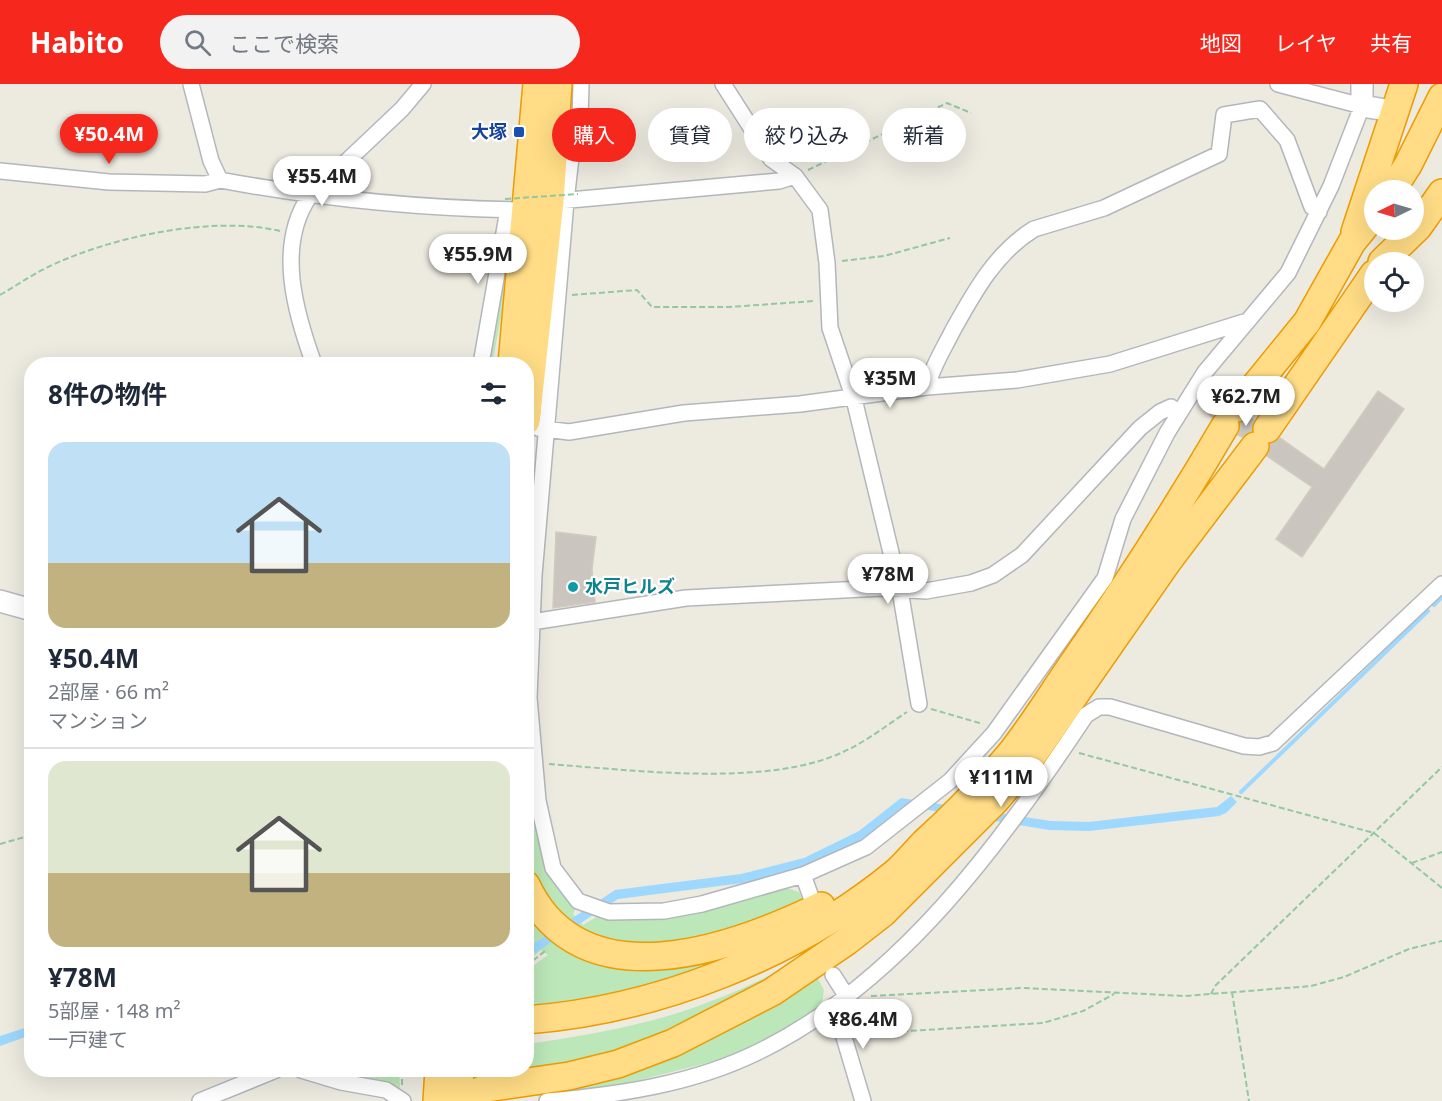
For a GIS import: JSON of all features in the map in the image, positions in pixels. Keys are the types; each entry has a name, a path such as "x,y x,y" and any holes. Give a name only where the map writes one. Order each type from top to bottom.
{"highway":[{"path":"536,425 539,202 537,84"},
{"path":"513,357 558,84"},
{"path":"1352,242 1404,84"},
{"path":"1398,180 1442,97"},
{"path":"1416,180 1442,132"},
{"path":"1393,252 1418,226 1442,193"},
{"path":"534,1019 561,1017 620,1005 692,984 747,962 849,907 896,872 959,811 1012,752 1151,549 1231,417 1307,322 1352,242 1364,227"},
{"path":"460,1077 459,1101 486,1088 569,1076 618,1064 709,1027 772,992 847,941 883,913 916,877 973,824 1030,759 1168,561 1261,438 1364,289"},
{"path":"534,897 549,919 588,946 629,957 681,955 732,942 799,916 869,881 921,846"},
{"path":"534,1034 615,1021 675,1004 741,980 816,942 916,877"},
{"path":"426,1077 426,1101"},
{"path":"437,1101 439,1077"}],"street":[{"path":"191,84 211,161 220,180"},
{"path":"312,357 293,284 290,251 291,233 300,210 309,197 402,109 423,84"},
{"path":"484,357 539,202 572,149 580,120 581,84"},
{"path":"723,84 771,159 795,176 820,210 827,263 830,328 854,399 900,590 919,704"},
{"path":"1278,84 1386,110"},
{"path":"534,807 553,868 568,891 587,906 609,912 664,911 702,904 803,875 866,847 950,781 994,733 1105,578 1123,519 1204,372 1288,273 1319,212 1362,106 1362,84"},
{"path":"927,387 931,372 970,296 1006,252 1022,237 1034,229 1125,200 1181,170 1219,154 1224,115 1260,109 1287,140 1312,207 1319,212"},
{"path":"0,171 109,182 205,184 220,180 309,197 381,204 539,202 724,184 779,181 795,176"},
{"path":"534,577 536,425 558,297 539,202"},
{"path":"536,425 569,432 684,413 854,399 927,387 1017,380 1110,364 1245,322"},
{"path":"534,622 686,598 774,592 948,589 993,575 1010,566 1140,428 1160,412 1171,407 1180,412"},
{"path":"547,1101 651,1087 719,1068 775,1043 841,1002 939,911 1025,804 1086,715 1099,708 1110,707 1244,746 1259,747 1273,742 1442,584"},
{"path":"0,601 24,608"},
{"path":"803,875 811,897"},
{"path":"833,975 841,1002 841,1034 863,1101"},
{"path":"200,1101 259,1077"},
{"path":"324,1077 386,1090 403,1101"}],"path":[{"path":"795,176 947,103 971,113"},
{"path":"0,295 48,267 90,251 140,237 206,225 238,224 291,233"},
{"path":"827,263 884,255 950,238"},
{"path":"558,297 637,290 652,307 729,307 829,300"},
{"path":"534,763 628,770 750,773 778,770 846,751 919,704 984,725 994,733"},
{"path":"1063,749 1374,833 1442,888"},
{"path":"1211,994 1215,987 1442,767"},
{"path":"0,844 24,837"},
{"path":"1412,863 1442,852"},
{"path":"841,1002 1023,988 1114,994 1211,994 1311,986 1344,977 1409,949 1442,940"},
{"path":"534,960 545,951"},
{"path":"1232,992 1249,1101"},
{"path":"841,1034 1043,1023 1083,1011 1114,994"}],"green space":[{"path":"512,222 512,262 493,357 487,357"},
{"path":"534,815 548,871 576,907 573,914 583,925 598,916 610,919 772,888 787,888 799,892 806,908 746,930 633,949 581,933 535,886"},
{"path":"534,909 583,953 780,937 657,986 534,1011 534,965 548,955 541,950 534,956"},
{"path":"798,962 778,977 618,1055 534,1069 534,1043 598,1032 669,1016 746,987"},
{"path":"817,977 824,990 821,1011 738,1055 593,1092 554,1097 509,1093"},
{"path":"349,1077 399,1077 400,1088"}],"water":[{"path":"1231,796 1237,802 1226,813 1219,816 1089,831 1049,830 904,806 863,839 808,866 743,883 618,899 534,953 534,943 615,890 741,874 804,858 859,831 901,798 1051,821 1089,822 1217,807"},
{"path":"24,1028 24,1037 0,1046 0,1036"}],"building":[{"path":"1378,391 1404,409 1302,557 1276,539 1312,487 1267,456 1270,444 1280,438 1324,469"},
{"path":"1221,397 1224,399 1222,411 1212,417 1209,414"},
{"path":"1250,417 1254,420 1252,431 1242,437 1238,435 1240,423"},
{"name":"水戸ヒルズ","path":"556,532 596,537 592,569 595,602 553,608"}],"waterway":[{"path":"1434,605 1442,597"},
{"path":"1241,792 1428,611"}],"tunnel":[{"path":"1386,110 1441,127"}],"place":[{"name":"大塚","path":"519,132"},
{"name":"水戸ヒルズ","path":"573,587"}]}
